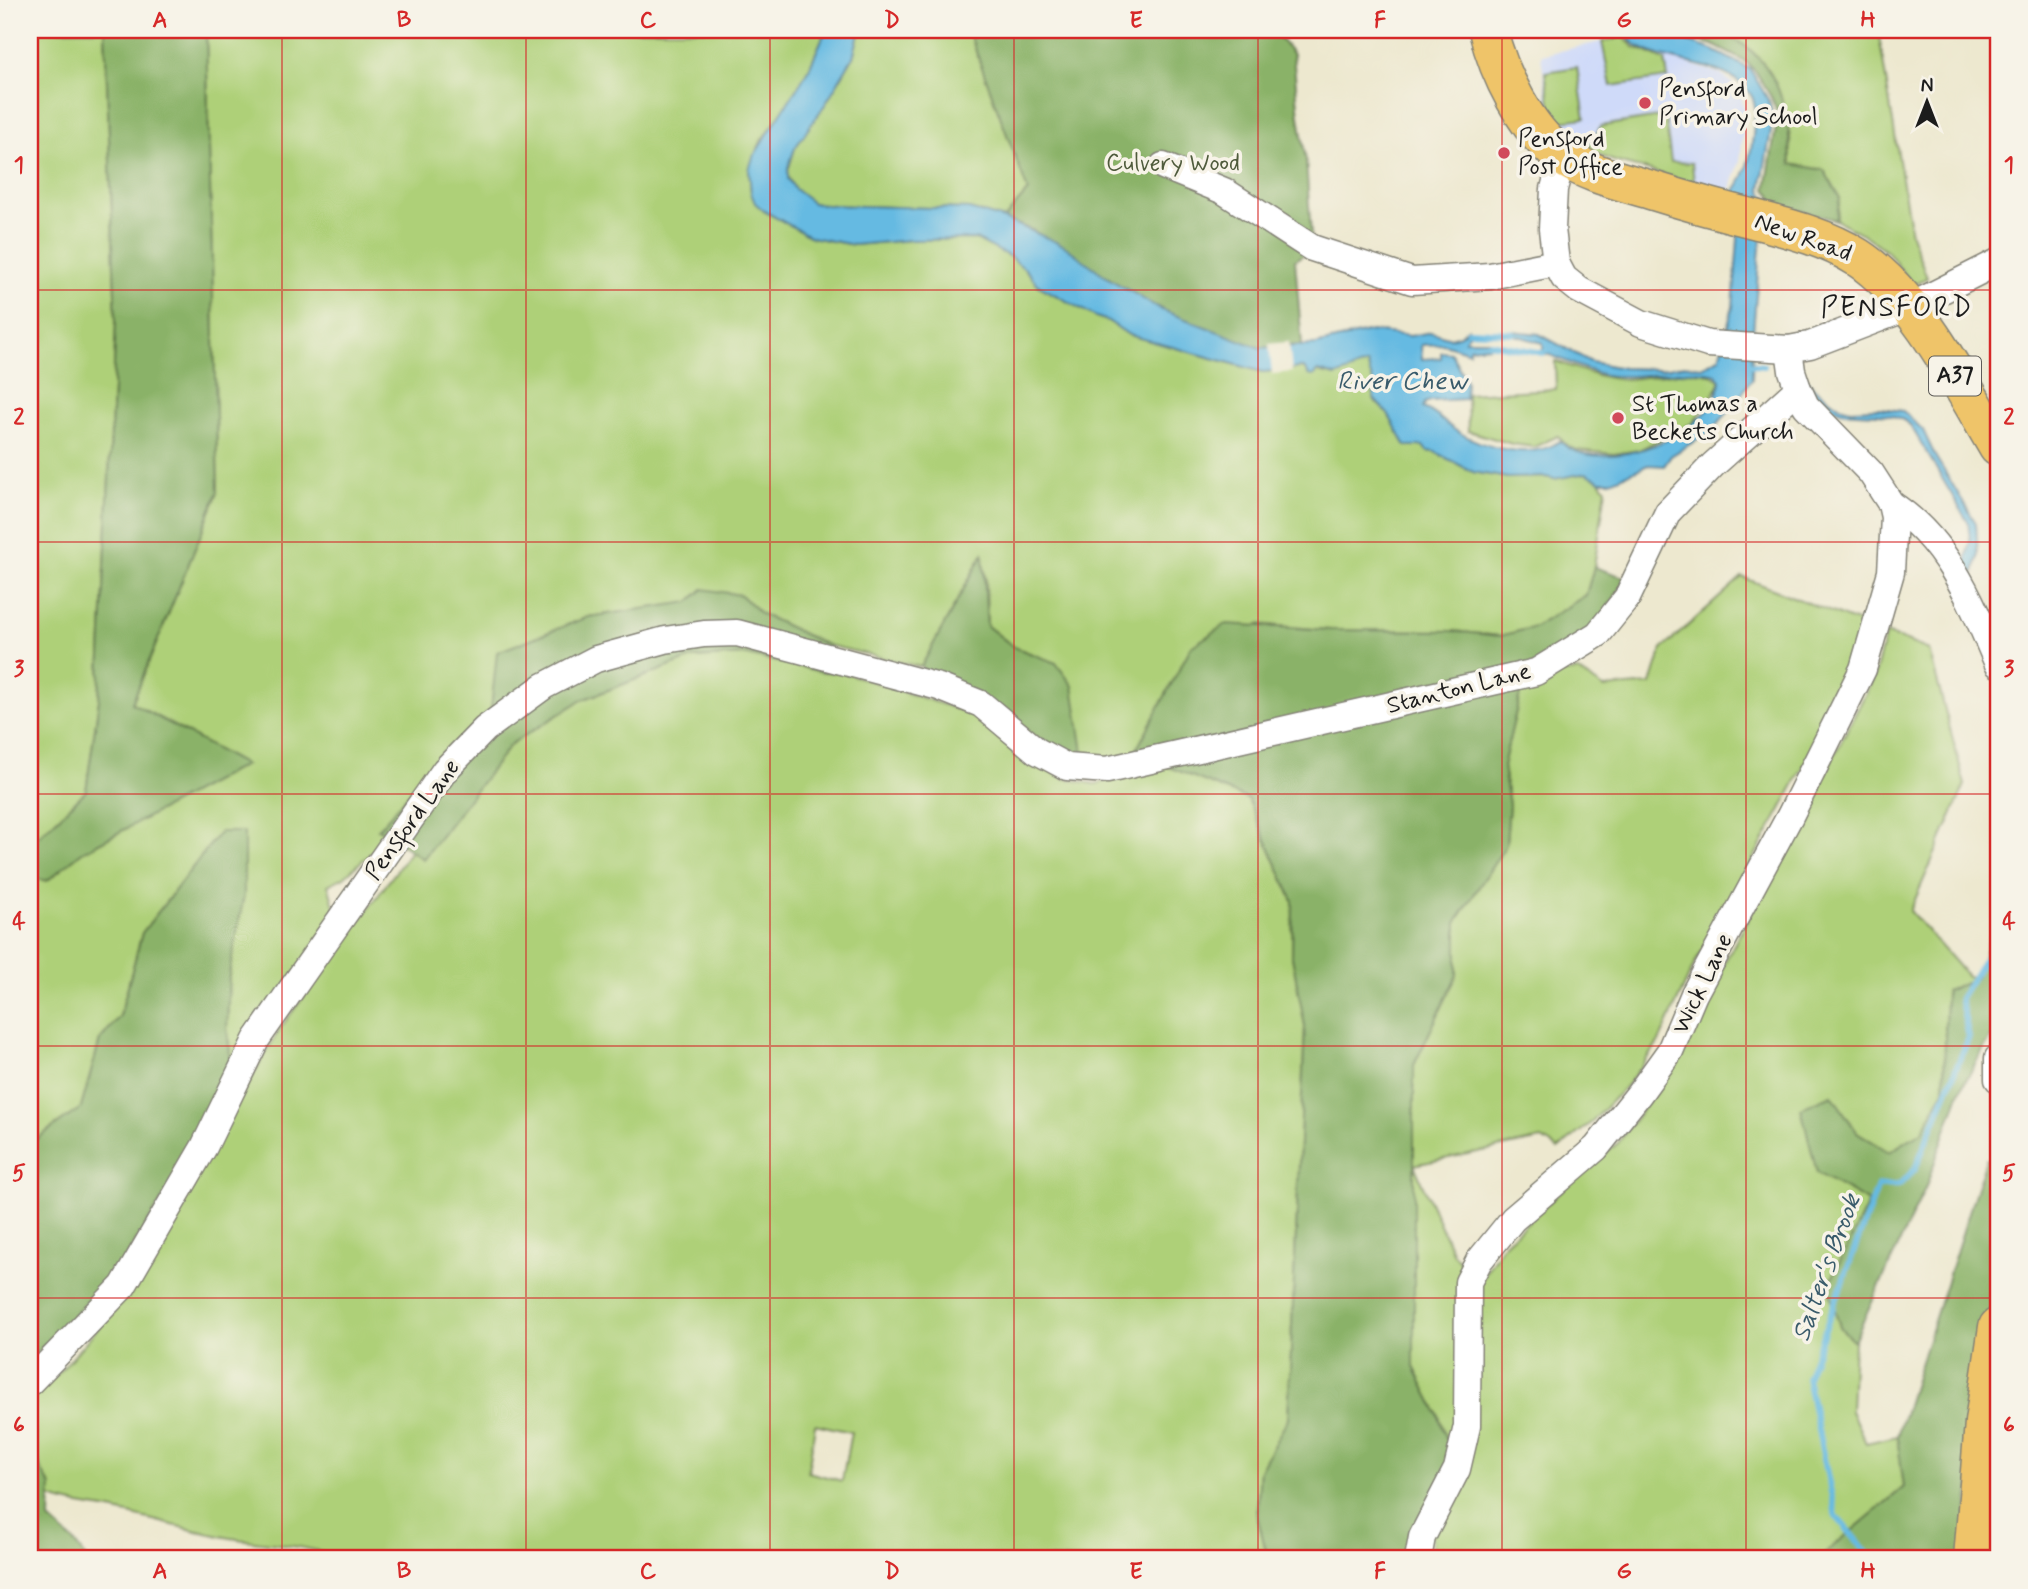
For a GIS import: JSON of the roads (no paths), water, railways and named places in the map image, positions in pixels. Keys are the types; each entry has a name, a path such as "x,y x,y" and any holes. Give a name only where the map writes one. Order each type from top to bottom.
{"highway":[{"name":"A37","path":"1488,30 1495,52 1523,112 1540,136 1563,156"},
{"name":"New Road","path":"1563,156 1597,174 1782,226 1828,242 1860,259 1884,279 1932,338 1998,447"},
{"path":"1973,1559 1983,1422 1998,1327"}],"street":[{"path":"1563,156 1554,189 1552,229 1556,263 1564,278 1579,290 1641,323 1712,345 1761,349 1788,349 1810,345 1909,307 1998,262"},
{"path":"1163,166 1224,191 1312,248 1412,281 1490,276 1556,263"},
{"path":"1788,349 1791,371 1798,389"},
{"name":"Wick Lane","path":"1418,1559 1422,1537 1457,1469 1467,1426 1468,1282 1479,1261 1513,1219 1596,1148 1670,1051 1694,994 1790,816 1863,669 1891,572 1894,517 1891,504 1871,473 1806,406 1798,389"},
{"name":"Stanton Lane","path":"1165,758 1536,672 1598,634 1628,598 1668,512 1713,465 1798,389"},
{"path":"1891,504 1920,525 1953,568 1998,664"},
{"name":"Pensford Lane","path":"30,1382 123,1286 204,1147 256,1040 445,770 485,729 544,686 596,659 665,640 704,634 737,633 939,687 981,704 1037,751 1067,767 1107,770 1165,758"},
{"path":"1998,1058 1998,1079"}],"water":[{"name":"River Chew","path":"826,30 860,30 853,57 795,148 788,168 788,179 795,189 813,203 969,209 1004,219 1063,245 1108,278 1162,310 1260,348 1316,345 1371,331 1410,336 1431,332 1451,338 1468,328 1465,340 1488,340 1489,346 1469,348 1469,352 1444,344 1421,345 1422,359 1441,358 1441,352 1451,353 1466,381 1465,399 1430,401 1425,403 1423,408 1466,436 1493,447 1536,450 1560,441 1577,452 1601,456 1627,453 1654,445 1679,433 1700,418 1715,400 1720,380 1716,374 1690,371 1611,376 1543,353 1543,343 1514,335 1512,331 1539,334 1591,362 1623,368 1660,369 1686,365 1702,367 1719,358 1733,307 1738,239 1734,192 1750,156 1754,117 1757,116 1754,102 1741,84 1728,75 1646,50 1632,42 1624,30 1653,30 1713,50 1750,69 1769,101 1773,119 1761,188 1768,200 1760,248 1752,379 1711,431 1671,456 1664,466 1648,465 1611,481 1601,481 1586,473 1554,479 1508,478 1473,472 1435,452 1427,451 1423,446 1406,446 1388,414 1374,399 1373,382 1367,364 1336,376 1318,371 1314,376 1309,375 1304,368 1263,372 1129,335 1108,321 1039,286 1025,269 1009,256 976,239 911,240 854,245 811,237 764,211 755,203 751,193 749,170 753,157 808,71"},
{"path":"1804,376 1813,387 1839,406 1850,409 1903,411 1923,430 1935,456 1976,523 1978,556 1973,577 1976,590 1998,628 1998,640 1964,572 1970,542 1968,522 1911,426 1899,418 1841,411 1827,405 1814,394"}],"waterway":[{"name":"River Chew","path":"1468,331 1513,333"},
{"name":"River Chew","path":"1489,343 1543,353"},
{"path":"1745,364 1764,366"},
{"name":"Salter's Brook","path":"1872,1559 1836,1516 1807,1378 1878,1186 1899,1185 1915,1169 1969,1037 1960,998 1998,938"}],"place":[{"name":"Pensford Primary School","path":"1645,103"},
{"name":"Pensford Post Office","path":"1504,153"},
{"name":"St Thomas a Beckets Church","path":"1618,418"}],"district":[{"name":"PENSFORD","path":"1897,308"}],"park label":[{"name":"Culvery Wood","path":"1173,163"}]}
